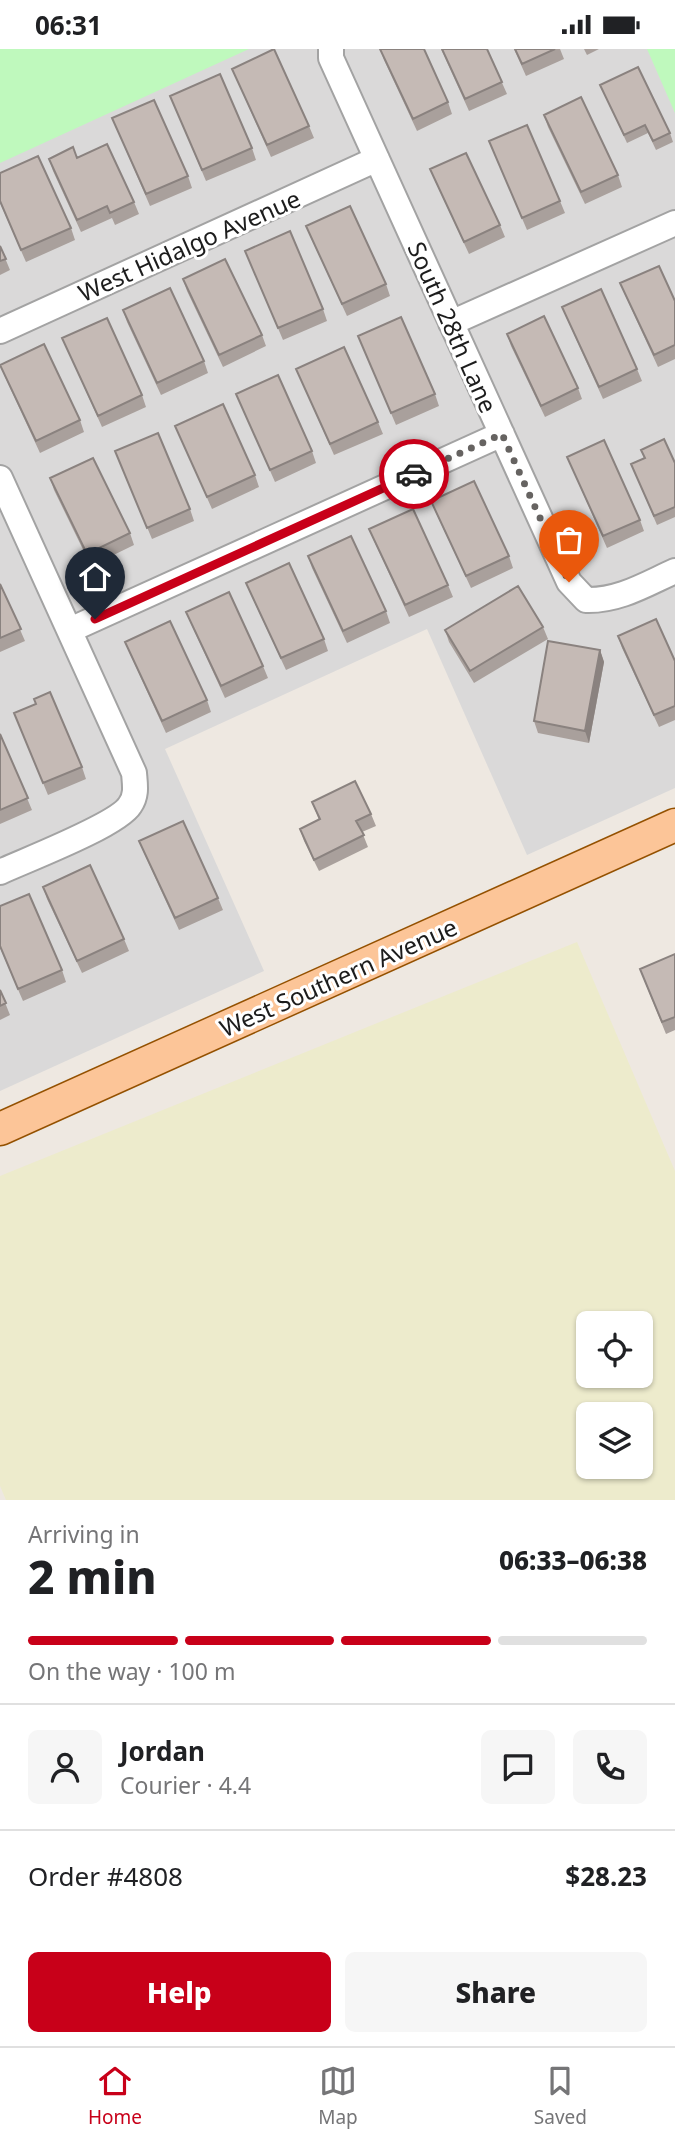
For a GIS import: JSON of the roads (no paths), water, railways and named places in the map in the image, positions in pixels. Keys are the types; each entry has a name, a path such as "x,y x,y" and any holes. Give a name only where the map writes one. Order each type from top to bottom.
{"main road":[{"name":"West Southern Avenue","path":"0,1129 675,825"}],"street":[{"name":"South 28th Lane","path":"331,49 331,58 569,582 586,600 617,597 675,571"},
{"name":"West Hidalgo Avenue","path":"0,331 377,159"},
{"path":"451,323 675,223"},
{"path":"70,630 502,434"},
{"path":"0,478 7,512 70,630 134,773 136,789 132,802 116,819 0,872"}]}
